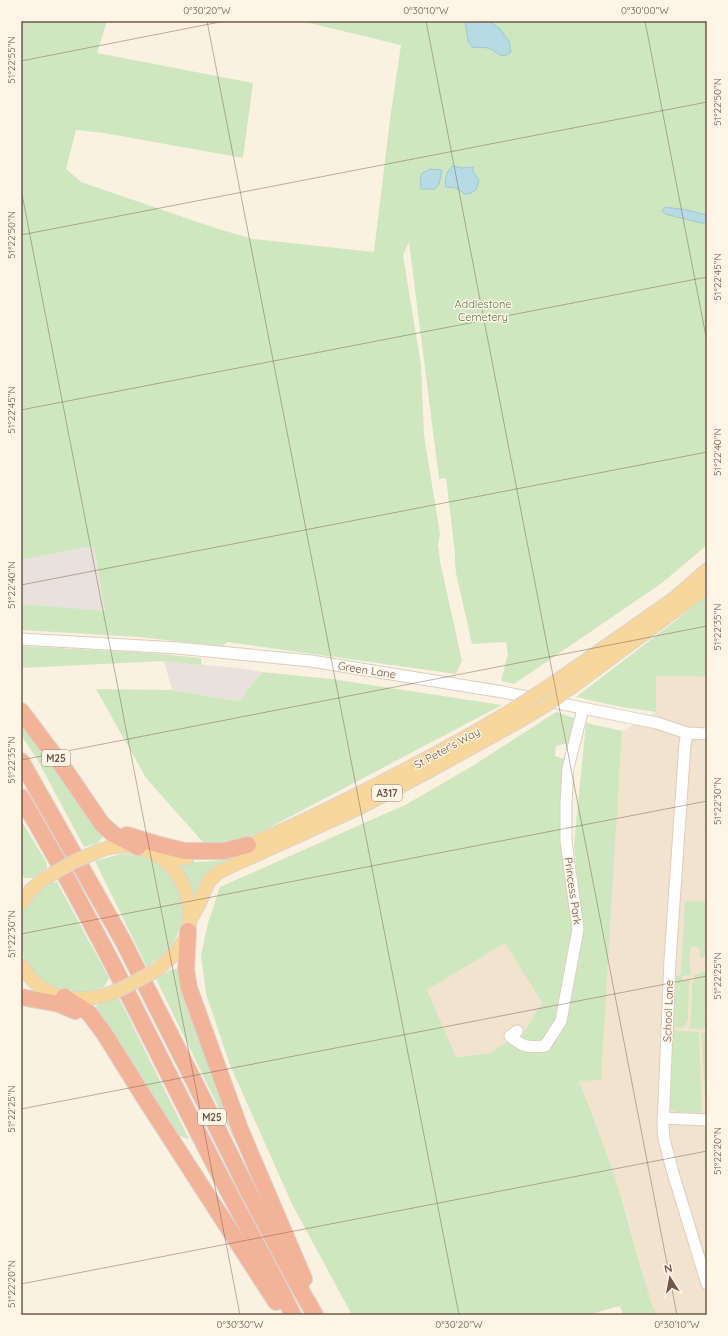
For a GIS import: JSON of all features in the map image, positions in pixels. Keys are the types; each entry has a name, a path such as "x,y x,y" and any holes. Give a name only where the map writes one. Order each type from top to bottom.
{"highway":[{"name":"M25","path":"21,711 90,805 102,824 113,834 138,847"},
{"name":"M25","path":"21,761 123,942 195,1082 247,1189 295,1280 316,1315"},
{"name":"M25","path":"21,798 57,858 135,1006 293,1315"},
{"name":"M25","path":"90,805 101,817 129,836 160,845 185,850 203,851 224,850 248,845"},
{"name":"M25","path":"189,925 186,970 189,988 240,1129 304,1277 316,1315"},
{"path":"21,997 59,1004 75,1011 90,1022 114,1050"},
{"path":"61,997 89,1013 104,1033 285,1315"}],"main road":[{"name":"St Peter's Way","path":"61,997 91,998 106,995 121,989 157,970 172,958 181,946 209,881 218,873 357,809 429,771 512,717 558,680 676,598 707,570"},
{"name":"St Peter's Way","path":"21,904 30,891 42,880 73,862 101,850 122,846 138,847 156,853 180,858 202,858 225,854 327,810 468,737 512,717 548,704 707,587"},
{"path":"156,853 171,867 183,883 187,895 189,925"},
{"path":"21,964 37,985 61,997"},
{"path":"21,990 61,997"}],"street":[{"name":"Green Lane","path":"21,639 178,648 311,661 503,692 657,723 687,733 707,734"},
{"name":"Princess Park","path":"518,1031 510,1036 518,1043 526,1047 545,1046 561,1021 568,992 578,929 566,841 567,776 582,709"},
{"name":"School Lane","path":"687,733 684,744 670,960 663,1118 664,1139 673,1173 707,1284"},
{"path":"663,1118 707,1120"}],"shaded area":[{"path":"87,547 94,547 105,612 21,604 21,560"},
{"path":"164,661 238,668 262,672 239,701 172,690"},
{"path":"656,676 707,677 707,1315 656,1315 647,1290 626,1211 601,1136 579,1081 601,1079 622,731 656,712"},
{"path":"505,943 542,1003 525,1030 490,1053 455,1057 427,990"}],"green space":[{"name":"Addlestone Cemetery","path":"21,21 107,21 97,53 253,83 243,158 104,133 76,130 66,169 81,182 215,228 253,239 374,252 390,119 401,45 301,21 707,21 707,545 662,583 514,684 501,681 508,654 506,642 472,644 456,573 446,478 439,479 409,242 403,255 421,365 424,435 440,534 438,545 440,561 462,661 456,674 227,642 223,646 138,637 21,630 21,604 105,611 94,547 87,547 21,560"},
{"path":"707,595 707,677 656,676 656,712 621,707 576,697 679,618"},
{"path":"21,646 149,653 201,658 201,665 164,661 21,668"},
{"path":"262,672 332,679 502,705 261,832 227,844 208,848 146,778 96,689 172,690 239,701"},
{"path":"556,712 574,718 568,743 556,746 555,756 564,759 560,828 574,927 583,932 574,844 586,723 622,731 601,1080 579,1081 615,1177 643,1276 656,1315 623,1315 620,1306 587,1315 352,1315 292,1204 230,1065 206,994 201,955 208,923 220,887 407,804 474,765","holes":["505,943 542,1003 525,1030 490,1053 456,1057 427,990"]},
{"path":"21,720 103,836 98,843 84,847 37,759 21,735"},
{"path":"21,820 47,863 47,868 32,878 24,878 21,871"},
{"path":"121,854 141,855 164,867 183,897 183,922 170,950 147,967 95,861"},
{"path":"232,858 235,860 195,901 187,880 175,861 204,862"},
{"path":"57,882 109,978 104,987 80,994 61,992 41,981 28,965 21,952 21,917 28,902 36,892 47,883"},
{"path":"685,901 707,902 707,956 700,958 700,950 698,947 691,947 689,956 691,975 682,976 682,980 691,980 689,985 688,1019 686,1025 682,1028 672,1027 676,976 681,974"},
{"path":"172,969 178,969 180,974 253,1178 156,979"},
{"path":"701,972 707,972 707,1009 705,1009 706,1027 704,1030 689,1028 691,1019 692,985 695,975"},
{"path":"119,998 189,1139 170,1133 98,1016 95,1008 99,1004"},
{"path":"672,1030 699,1032 702,1113 676,1112 671,1109 669,1101"},
{"path":"701,1033 707,1033 707,1114 706,1114"}],"water":[{"path":"465,21 489,21 500,29 509,41 511,52 504,56 488,48 472,47 468,41"},
{"path":"453,166 462,168 473,167 473,172 479,180 476,190 465,194 456,188 446,187 446,175"},
{"path":"430,169 442,170 439,184 435,189 421,189 420,180 422,173"},
{"path":"665,207 707,215 707,223 701,223 665,214 662,211"}]}
